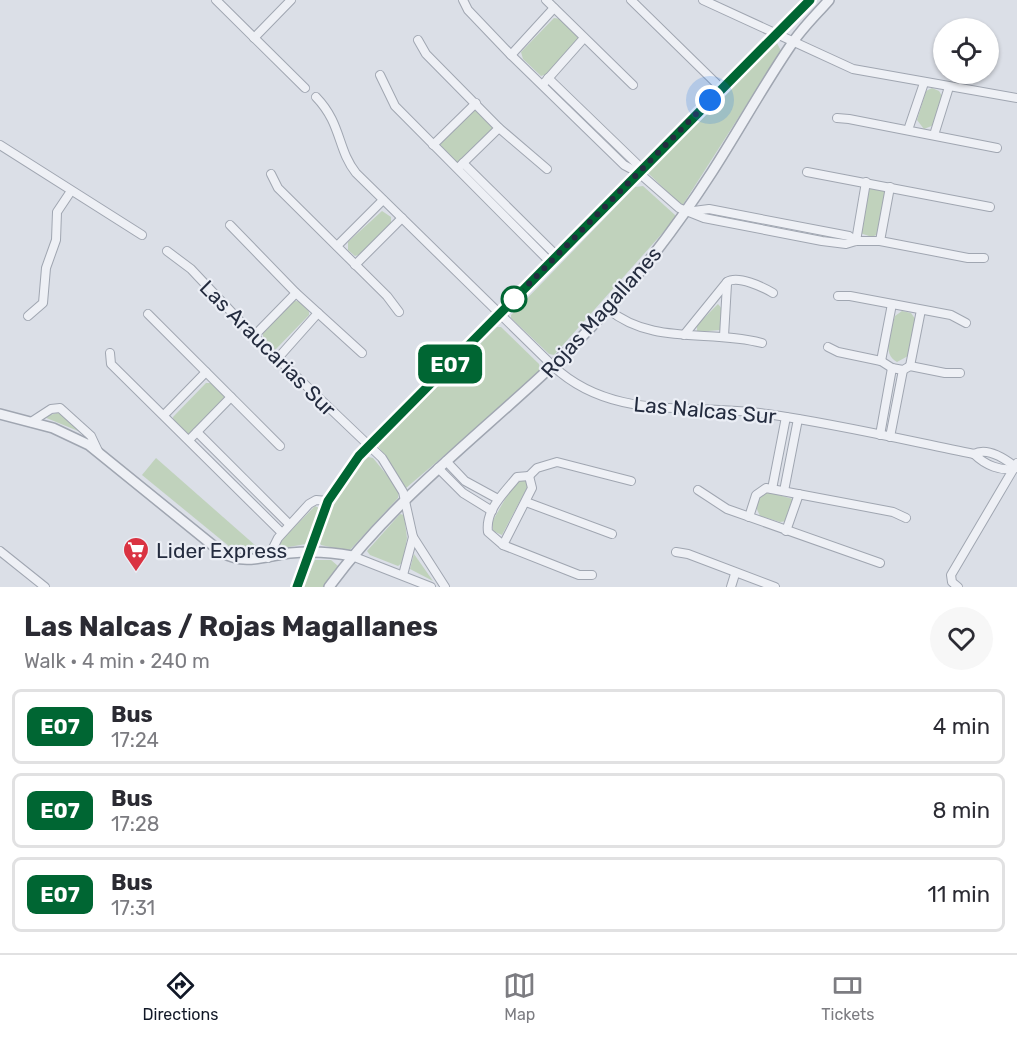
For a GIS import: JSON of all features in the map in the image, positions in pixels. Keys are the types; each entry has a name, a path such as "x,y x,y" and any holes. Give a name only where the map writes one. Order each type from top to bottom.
{"street":[{"path":"216,0 305,88"},
{"path":"254,38 291,0"},
{"path":"463,0 468,10 511,55 631,171 639,173 686,212 704,218 822,241 846,244 856,241 880,241 968,258 984,258"},
{"path":"546,0 633,85"},
{"path":"631,0 722,89"},
{"path":"703,0 792,43 853,69 1017,98"},
{"path":"297,587 328,501 347,470 369,445 809,0"},
{"name":"Rojas Magallanes","path":"329,587 352,556 405,499 553,366 608,309 686,212 792,43 829,0"},
{"path":"511,55 554,8"},
{"path":"542,85 584,38"},
{"path":"418,40 426,54 499,128 547,169"},
{"path":"380,75 395,106 433,145 460,166 554,259"},
{"path":"548,78 637,164 639,173"},
{"path":"908,130 924,83"},
{"path":"934,135 949,87"},
{"name":"Las Nalcas Sur","path":"316,97 335,123 352,169 553,366 586,390 634,406 740,411 798,419 974,454 980,460 1000,469 1017,468"},
{"path":"433,145 476,104"},
{"path":"837,118 997,148"},
{"path":"460,166 499,128"},
{"path":"0,145 142,235"},
{"path":"807,172 990,207"},
{"path":"271,174 278,188 356,265 399,312"},
{"path":"856,241 866,182"},
{"path":"880,241 890,187"},
{"path":"28,316 43,303 46,268 56,240 57,212 71,190"},
{"path":"337,246 383,200"},
{"path":"356,265 402,218"},
{"path":"230,225 296,293 362,353"},
{"name":"Las Araucarias Sur","path":"167,252 191,269 254,336 388,465 405,499 413,537"},
{"path":"684,335 727,282 733,279 762,286 773,293"},
{"path":"724,336 727,282"},
{"path":"254,336 296,293"},
{"path":"838,296 850,296 951,315 966,322"},
{"path":"881,361 892,304"},
{"path":"608,309 620,318 653,332 724,336 762,343"},
{"path":"890,437 921,310"},
{"path":"278,358 318,313"},
{"path":"148,314 280,446"},
{"path":"828,347 838,352 881,361 892,368 945,374 960,373"},
{"path":"110,353 111,364 282,533"},
{"path":"880,435 892,368"},
{"path":"164,415 206,372"},
{"path":"189,440 231,397"},
{"path":"31,422 51,409 60,408 87,432 98,451"},
{"path":"0,414 66,433 98,451 221,552 242,560 310,552 352,556 431,587"},
{"path":"772,489 786,417"},
{"path":"784,491 798,419"},
{"path":"197,432 290,524"},
{"path":"446,461 465,481 498,499"},
{"path":"592,575 579,575 503,545 488,532 487,523 498,499 517,477 529,476 537,468 556,462 631,481"},
{"path":"958,587 952,582 953,572 1017,468 1017,463"},
{"path":"438,468 463,493 492,511"},
{"path":"503,545 532,488 529,476"},
{"path":"749,517 758,492 762,489 772,489 893,512 906,518"},
{"path":"698,490 727,509 880,563"},
{"path":"786,531 799,494"},
{"path":"268,558 282,533 313,501 328,501"},
{"path":"526,502 612,534"},
{"path":"403,575 413,537"},
{"path":"413,537 445,587"},
{"path":"0,551 45,587"},
{"path":"676,552 688,554 758,584 775,587"},
{"path":"731,587 735,574"}],"green space":[{"path":"554,18 561,19 578,36 578,40 547,74 541,76 523,59 521,52"},
{"path":"777,43 781,51 682,206 647,172 773,44"},
{"path":"932,88 939,91 942,96 934,125 924,129 917,120 926,91"},
{"path":"474,110 478,110 493,127 492,131 459,163 454,163 440,144"},
{"path":"643,186 675,215 675,219 554,355 549,354 511,318 511,315 635,187"},
{"path":"870,187 887,191 878,234 872,237 860,233"},
{"path":"382,211 391,217 391,225 361,254 355,256 348,250 348,242"},
{"path":"294,301 305,305 309,315 275,350 263,339 263,332"},
{"path":"718,304 722,309 720,330 697,332 697,325"},
{"path":"902,311 911,313 916,320 908,356 897,362 889,353 888,341 895,316"},
{"path":"497,327 501,327 539,364 541,373 406,488 378,446"},
{"path":"206,383 212,383 226,396 226,401 190,438 174,422 173,417"},
{"path":"57,413 65,415 83,433 44,417"},
{"path":"368,457 373,458 399,490 398,498 349,551 321,545 319,541 332,506 351,475"},
{"path":"156,458 256,546 248,554 230,547 142,475"},
{"path":"522,478 530,482 502,535 493,531 492,522 508,494"},
{"path":"767,492 793,499 795,503 788,521 780,522 760,516 756,507 761,494"},
{"path":"315,506 319,508 306,544 277,549 276,546"},
{"path":"400,514 404,515 407,538 403,562 398,566 370,555 367,551"},
{"path":"414,554 433,581 410,569"},
{"path":"315,560 331,560 338,566 323,587 303,587"}],"bus line":[{"name":"E07","path":"297,587 328,501 343,476 359,456 810,0"}],"place":[{"name":"Lider Express","path":"136,573"}],"route":[{"path":"514,299 710,100"}]}
